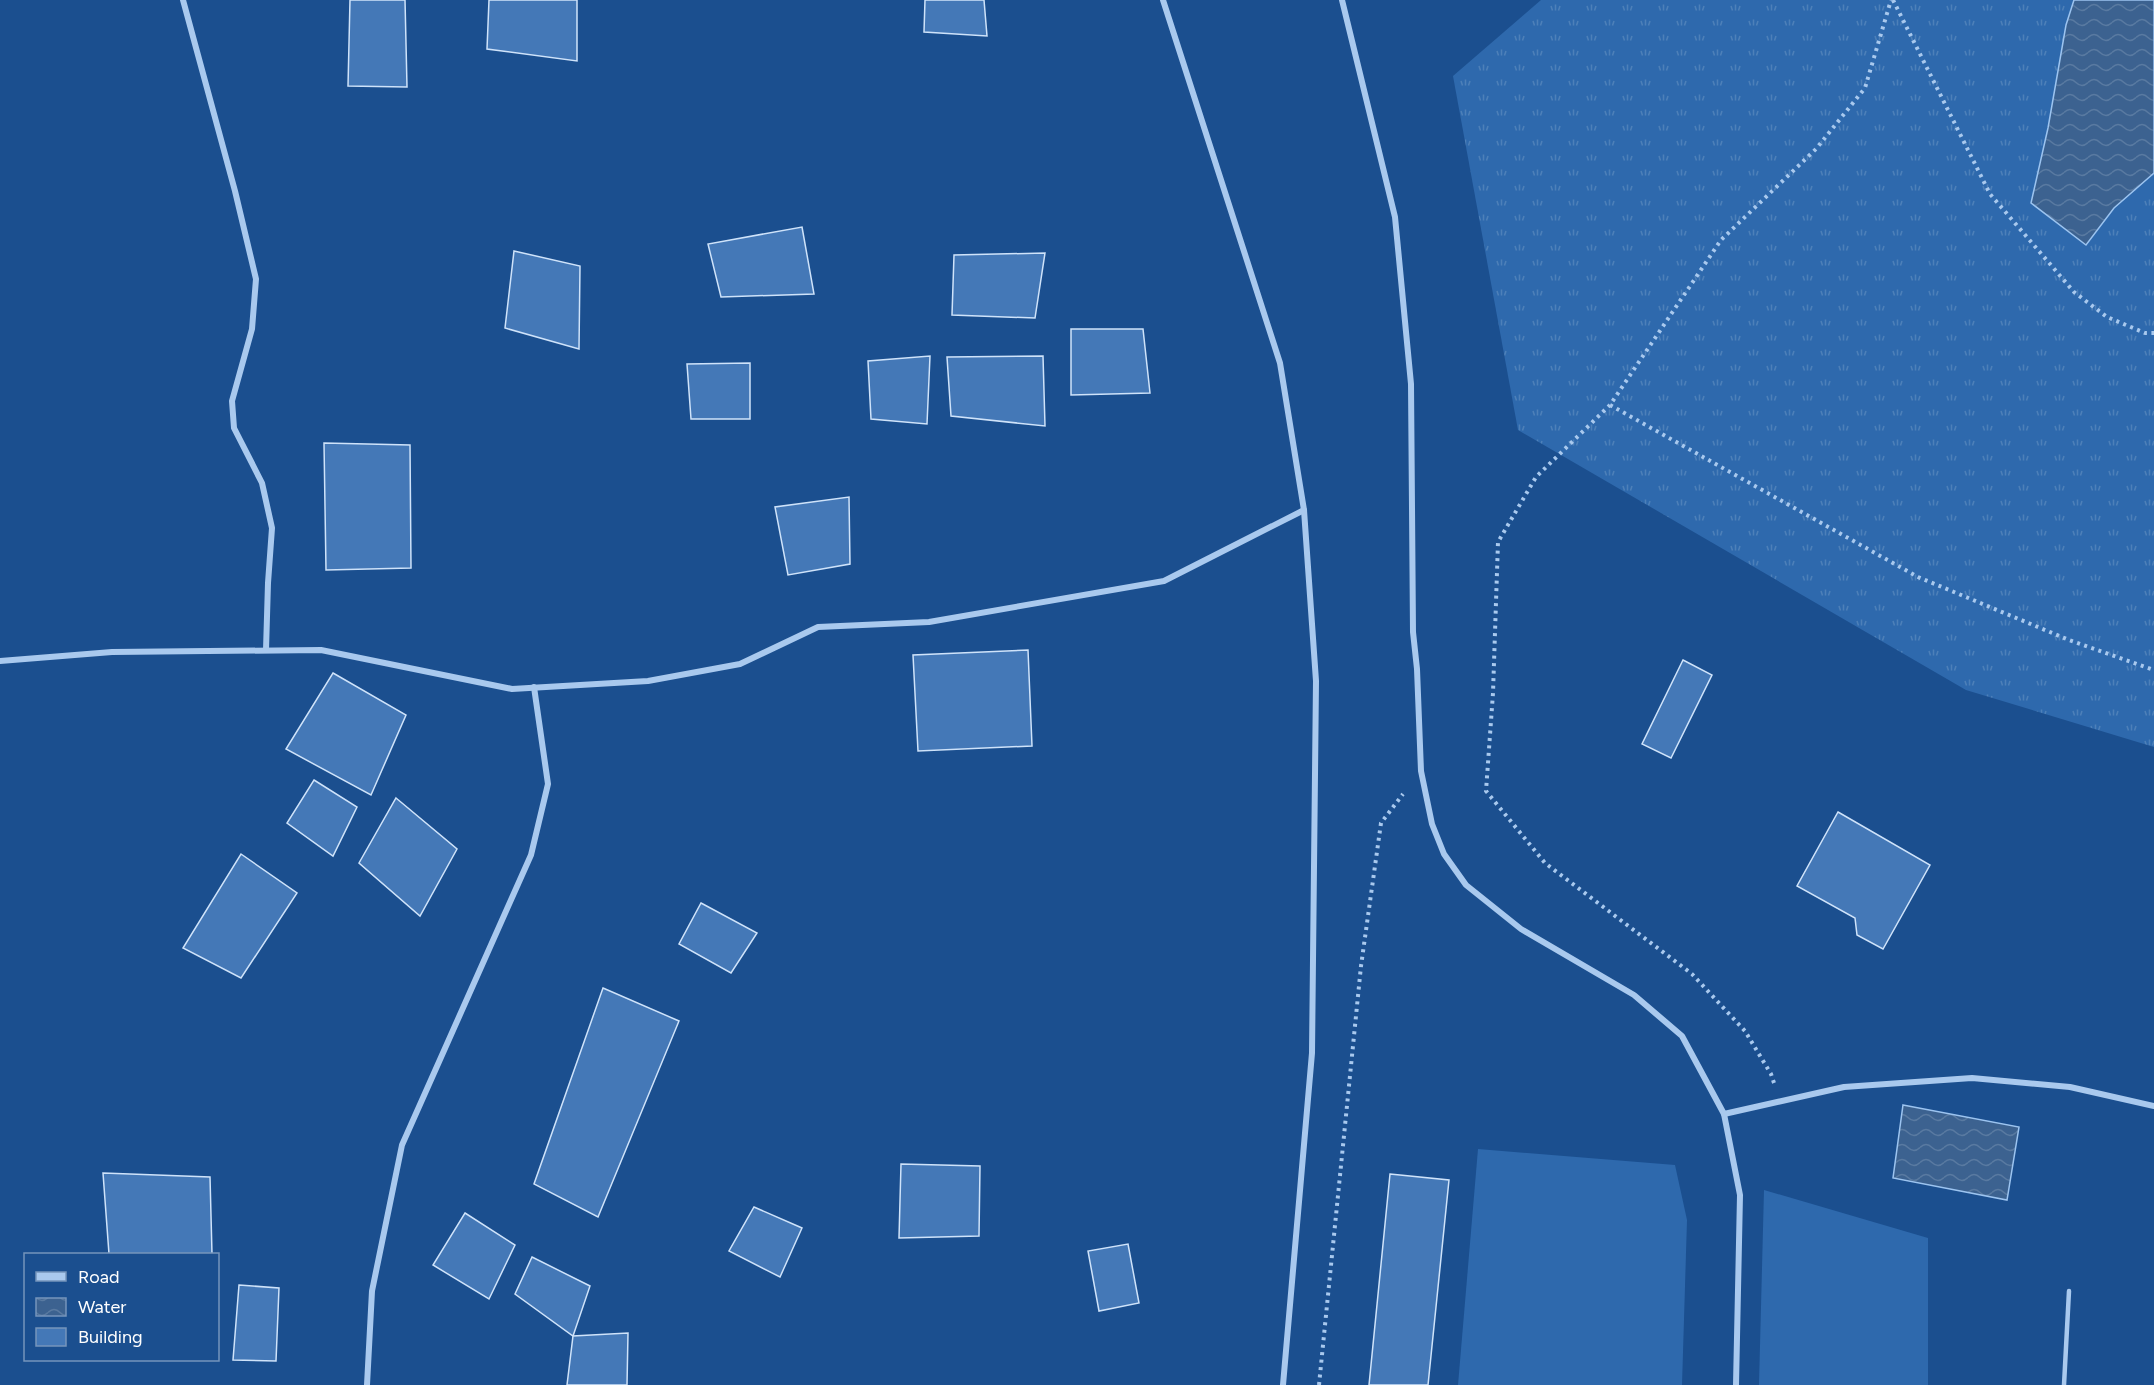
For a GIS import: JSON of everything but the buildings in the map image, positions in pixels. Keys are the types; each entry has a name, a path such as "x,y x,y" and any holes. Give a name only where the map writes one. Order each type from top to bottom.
{"street":[{"path":"183,0 236,191 256,279 252,329 232,402 234,428 262,483 272,528 267,583 266,650"},
{"path":"1163,0 1280,363 1304,510 1316,681 1312,1053 1283,1385"},
{"path":"1342,0 1395,217 1411,384 1413,632 1417,669 1421,771 1432,824 1444,854 1466,885 1521,929 1634,994 1682,1036 1724,1114 1740,1194 1736,1385"},
{"path":"0,661 112,652 321,650 512,689 648,681 740,664 818,627 929,622 1164,581 1304,510"},
{"path":"367,1385 372,1291 402,1145 531,855 548,784 534,687"},
{"path":"1724,1114 1844,1087 1972,1078 2070,1087 2154,1106"}],"lane":[{"path":"2064,1385 2069,1291"}],"path":[{"path":"1892,0 1990,194 2074,292 2107,317 2145,333 2154,333"},
{"path":"1779,1101 1771,1074 1745,1031 1692,974 1545,863 1486,791 1493,693 1498,542 1536,477 1610,405 1721,240 1815,149 1865,88 1892,0"},
{"path":"1610,405 1918,577 2069,640 2154,670"},
{"path":"1319,1385 1361,966 1381,823 1421,771"}],"green space":[{"path":"1541,0 2154,0 2154,747 1966,690 1518,430 1453,76"},
{"path":"1478,1149 1675,1165 1687,1220 1682,1385 1458,1385"},
{"path":"1764,1190 1928,1238 1928,1385 1759,1385"}],"water":[{"path":"2074,0 2154,0 2154,173 2114,208 2086,245 2031,203 2048,128 2066,25"},
{"path":"1903,1105 2019,1127 2007,1200 1893,1178"}]}
